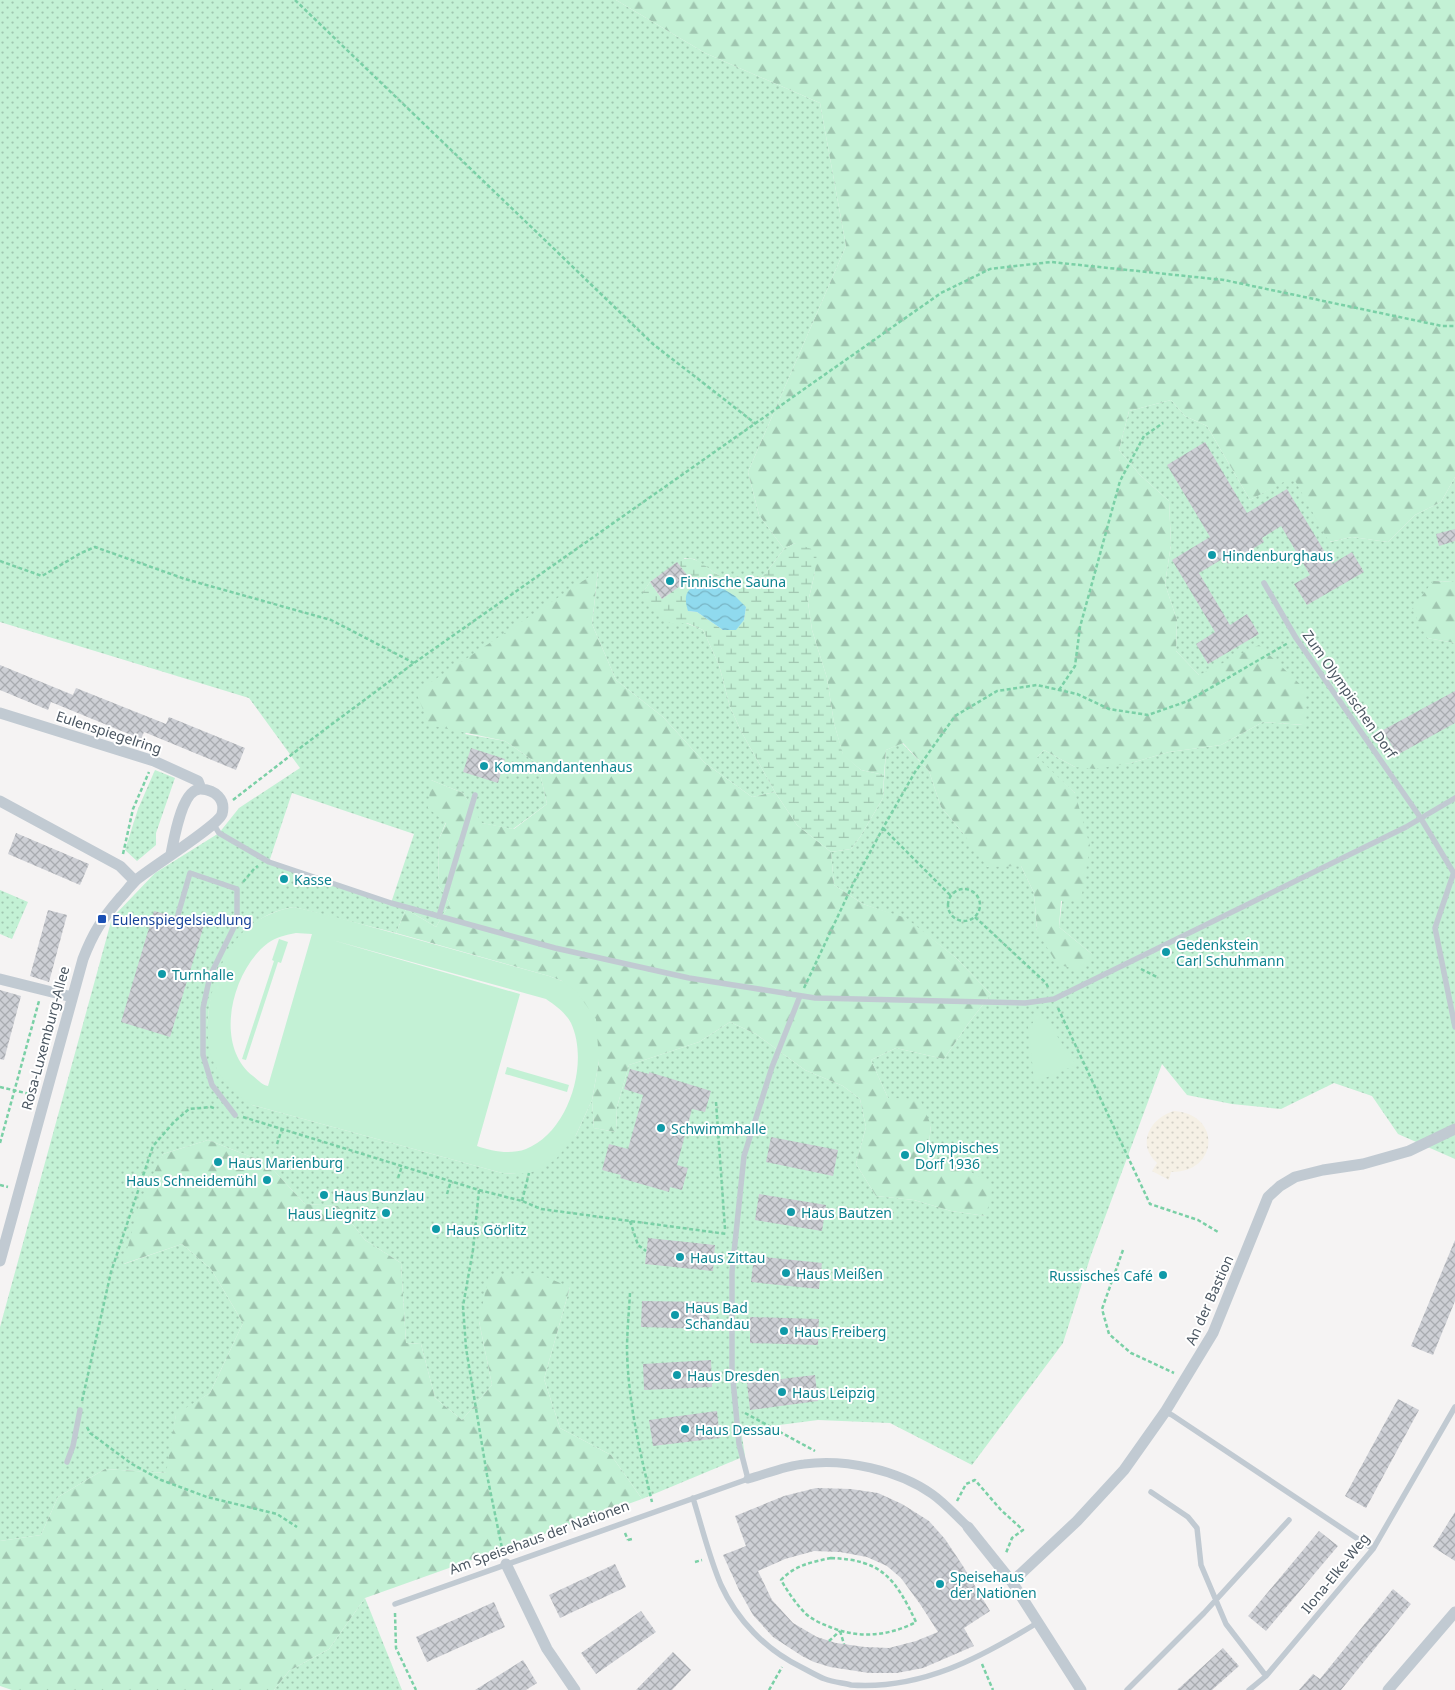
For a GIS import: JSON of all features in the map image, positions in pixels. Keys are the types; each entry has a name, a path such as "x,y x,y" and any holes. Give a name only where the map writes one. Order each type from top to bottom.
{"street":[{"name":"Eulenspiegelring","path":"0,713 154,761 198,781 201,789"},
{"path":"171,854 184,804 190,793 201,789 213,792 221,798 222,815 214,825"},
{"path":"0,801 120,866 135,881"},
{"name":"Rosa-Luxemburg-Allee","path":"0,1260 82,959 92,936 102,919 135,881 214,825"},
{"path":"0,979 72,997"},
{"name":"An der Bastion","path":"1012,1582 1077,1521 1117,1477 1165,1412 1214,1333 1268,1197 1280,1186 1295,1177 1363,1164 1409,1151 1455,1130"},
{"name":"Am Speisehaus der Nationen","path":"748,1478 803,1464 837,1463 873,1468 915,1483 934,1495 968,1527 1012,1582 1080,1690"},
{"path":"506,1564 547,1650 576,1690"},
{"path":"1388,1690 1455,1612"}],"lane":[{"name":"Zum Olympischen Dorf","path":"1264,583 1296,638 1420,817 1454,874"},
{"path":"439,916 475,795"},
{"path":"214,825 219,832 269,862 391,903 554,948 680,976 815,998 1025,1003 1054,999 1406,827 1455,798"},
{"path":"177,918 190,874 237,889 236,921 210,976 203,1008 203,1055 212,1086 234,1114"},
{"path":"1454,874 1435,928 1455,1027"},
{"path":"748,1478 739,1444 732,1369 732,1272 744,1156 772,1068 800,996"},
{"name":"Ilona-Elke-Weg","path":"1249,1690 1266,1676 1373,1549 1455,1407"},
{"path":"67,1462 73,1446 80,1410"},
{"path":"1165,1412 1373,1549"},
{"name":"Am Speisehaus der Nationen","path":"395,1604 748,1478"},
{"path":"1151,1492 1188,1517 1197,1528 1201,1564 1226,1624 1266,1676"},
{"path":"693,1498 721,1585 740,1618 754,1633 786,1660 827,1680 865,1687 885,1687 929,1679 980,1658 1037,1623"},
{"path":"1127,1690 1204,1613 1288,1520"}],"path":[{"path":"295,0 653,344 756,424"},
{"path":"222,804 233,800 304,744 414,663 941,293 990,269 1051,262 1224,280 1442,326 1455,326"},
{"path":"1059,690 1075,666 1080,627 1120,481 1144,436 1163,423"},
{"path":"0,561 42,576 81,553 95,548 185,579 331,620 414,663"},
{"path":"800,996 841,908 883,828 916,772 955,716 997,691 1037,685 1077,694 1109,709 1148,715 1188,701 1296,638"},
{"path":"120,866 133,809 154,761"},
{"path":"883,828 951,896"},
{"path":"237,889 254,869 269,862"},
{"path":"967,889 975,893 980,900 980,909 975,917 968,921 960,921 953,917 949,911 948,903 951,896 958,890 967,889"},
{"path":"975,917 1046,983 1150,1204 1198,1220 1218,1232"},
{"path":"0,1143 42,990"},
{"path":"0,1087 45,1097"},
{"path":"716,1102 725,1233"},
{"path":"297,1527 277,1514 207,1497 161,1480 132,1464 90,1433 80,1410 111,1272 153,1146 188,1109 211,1107 479,1190 522,1201 541,1209 736,1235"},
{"path":"277,1144 282,1129"},
{"path":"398,1178 402,1166"},
{"path":"522,1201 529,1173"},
{"path":"447,1194 451,1181"},
{"path":"479,1190 473,1250 464,1306 466,1348 487,1475 506,1564"},
{"path":"630,1221 638,1245 646,1251"},
{"path":"1123,1250 1102,1309 1110,1334 1131,1353 1186,1379"},
{"path":"630,1293 627,1350 630,1382 637,1436 654,1511"},
{"path":"735,1407 837,1463"},
{"path":"951,1511 966,1484 975,1480 1001,1510 1023,1530 1012,1538 1000,1567"},
{"path":"628,1540 632,1539 631,1536"},
{"path":"840,1631 872,1635 887,1633 916,1622 900,1591 891,1580 886,1574 868,1564 850,1559 830,1558 813,1561 789,1572 782,1580 787,1591 808,1615 840,1631 844,1644"},
{"path":"395,1604 396,1648 416,1690"},
{"path":"830,1641 840,1631"},
{"path":"980,1658 993,1690"},
{"path":"769,1690 786,1660"}],"green space":[{"path":"0,0 616,0 705,53 820,103 846,246 748,472 759,515 784,549 765,574 745,585 723,578 694,559 685,558 650,582 643,592 686,623 703,630 719,665 730,707 742,733 775,792 752,797 705,763 663,717 616,680 592,624 598,572 465,734 505,741 538,764 547,804 513,829 481,823 463,793 431,780 446,822 439,839 438,885 450,903 436,927 406,909 396,933 294,907 264,917 240,936 231,948 218,976 212,996 208,1028 252,1105 502,1173 517,1174 576,1135 592,1100 594,1128 616,1132 617,1107 629,1065 699,1042 730,1022 756,1034 805,1070 843,1086 860,1099 866,1127 856,1164 876,1196 914,1200 951,1211 986,1216 966,1169 928,1153 931,1125 888,1098 871,1060 896,1048 944,1059 991,994 955,957 906,919 863,904 834,885 831,852 851,849 860,837 883,798 886,750 902,743 929,771 941,807 963,833 1021,866 1034,893 1037,931 1092,954 1059,927 1075,793 1036,758 1044,750 1075,767 1131,763 1169,752 1221,745 1263,722 1303,725 1199,675 1176,651 1177,620 1165,584 1171,544 1169,501 1140,475 1119,450 1129,411 1171,400 1185,416 1207,426 1250,500 1293,476 1330,542 1352,537 1388,542 1415,515 1441,502 1455,477 1455,582 1433,581 1427,638 1455,643 1455,1159 1398,1134 1372,1096 1334,1083 1281,1109 1232,1104 1187,1095 1162,1064 1091,1255 1063,1343 972,1465 890,1423 818,1420 741,1430 745,1456 642,1499 611,1455 560,1428 544,1379 570,1287 479,1321 492,1385 462,1420 435,1398 421,1344 406,1343 401,1263 365,1240 338,1206 305,1204 267,1163 208,1140 163,1154 124,1264 182,1244 211,1269 243,1323 210,1393 176,1415 167,1473 105,1469 58,1497 41,1535 0,1541 0,1327 112,918 155,873 219,833 239,808 300,768 249,698 0,622","holes":["292,793 414,834 391,903 269,862"]},
{"path":"616,0 1455,0 1455,477 1441,502 1415,515 1388,542 1352,537 1329,542 1293,477 1250,500 1207,426 1185,416 1171,400 1129,411 1119,450 1140,475 1169,501 1171,544 1165,584 1177,620 1176,651 1199,675 1259,645 1306,690 1304,725 1263,722 1221,745 1169,752 1131,763 1095,769 1075,767 1044,750 1037,757 1075,793 1090,846 1081,900 1061,901 1059,927 1092,954 1081,971 1057,964 1037,931 1034,893 1021,866 987,867 963,833 941,807 929,771 903,743 886,750 884,775 861,770 843,755 834,723 827,678 812,630 808,602 815,572 795,543 784,549 759,515 748,472 846,246 820,103 705,53"},
{"path":"795,543 817,551 815,572 808,602 812,630 827,678 834,723 843,754 861,770 884,775 883,798 851,849 831,852 797,825 775,792 742,733 730,707 719,665 703,630 687,623 671,624 646,604 643,592 650,582 662,599 689,579 677,562 683,559 700,562 716,574 745,585 765,574 784,549","holes":["746,607 744,620 735,630 723,630 697,612 688,611"]},
{"path":"598,571 592,624 616,680 663,717 705,763 752,797 775,792 797,825 831,852 834,885 863,904 906,918 955,957 991,994 944,1059 896,1048 871,1060 888,1098 920,1099 931,1125 928,1153 966,1169 993,1185 986,1216 951,1211 914,1200 876,1196 856,1164 866,1127 860,1099 843,1086 805,1070 756,1034 730,1022 699,1042 629,1065 617,1107 616,1132 594,1128 592,1100 599,1061 562,981 396,933 406,909 436,927 450,903 438,885 439,839 446,823 428,808 431,780 463,793 482,823 514,829 547,804 538,764 505,741 429,725 416,692"},
{"path":"1433,581 1455,582 1455,643 1427,638 1412,609"},
{"path":"155,770 175,778 156,833 156,845 137,861 125,850 138,809"},
{"path":"0,890 28,902 12,939 0,934"},
{"path":"294,907 332,916 549,976 562,981 576,991 596,1019 599,1061 592,1100 576,1135 556,1159 543,1168 529,1173 502,1173 252,1105 234,1092 217,1070 209,1048 208,1014 216,978 231,946 246,929 258,920","holes":["296,933 312,934 268,1086 253,1076 241,1062 233,1046 232,1008 237,989 255,955 271,941 281,936","332,940 546,999 560,1009 571,1023 576,1040 578,1058 576,1077 571,1095 564,1113 553,1128 541,1141 520,1151 501,1152 477,1146 520,994"]},
{"path":"279,939 288,942 281,963 278,962 246,1060 242,1059 274,961 272,960"},
{"path":"1040,1012 1043,1020 1046,1019 1076,1065 1045,1078 1034,1080 1028,1025 1033,1023 1031,1015"},
{"path":"507,1067 569,1085 567,1092 505,1074"},
{"path":"208,1140 267,1163 305,1204 338,1206 365,1240 401,1263 406,1343 421,1344 435,1398 462,1420 492,1385 479,1321 489,1275 536,1273 570,1287 544,1379 560,1428 611,1455 642,1499 365,1598 329,1649 289,1671 274,1690 12,1690 0,1686 0,1541 41,1535 58,1497 105,1469 166,1473 176,1414 210,1393 243,1323 211,1269 182,1244 123,1264 141,1199 163,1154"},
{"path":"365,1598 402,1690 274,1690 289,1671 329,1649"}],"sand":[{"path":"1174,1111 1190,1115 1201,1122 1207,1132 1208,1143 1206,1154 1198,1163 1187,1170 1171,1172 1169,1180 1152,1171 1157,1163 1147,1148 1147,1140 1158,1119"}],"water":[{"path":"712,582 735,596 746,607 744,620 736,630 723,630 697,612 688,611 686,597 690,589"}],"building":[{"name":"Hindenburghaus","path":"1205,442 1247,513 1287,489 1332,564 1352,552 1364,572 1307,605 1294,584 1310,575 1281,526 1262,538 1264,542 1228,564 1224,558 1199,573 1230,625 1247,614 1259,634 1208,664 1196,644 1215,632 1172,560 1210,537 1167,465"},
{"path":"1455,529 1455,541 1439,546 1436,534"},
{"name":"Finnische Sauna","path":"677,562 690,579 662,599 650,582"},
{"path":"0,665 73,695 76,688 166,724 169,717 245,748 236,770 144,732 141,739 51,702 48,710 0,690"},
{"path":"1455,691 1455,723 1397,755 1383,730"},
{"name":"Kommandantenhaus","path":"471,748 505,759 498,783 463,772"},
{"path":"16,833 89,864 80,885 8,854"},
{"path":"48,910 67,915 49,982 30,976"},
{"name":"Turnhalle","path":"154,911 173,916 175,922 179,922 182,919 204,925 170,1037 121,1022"},
{"path":"0,990 21,996 4,1060 0,1059"},
{"name":"Schwimmhalle","path":"630,1069 649,1074 649,1072 711,1091 705,1112 692,1109 677,1165 688,1168 682,1190 670,1187 669,1192 620,1178 621,1175 602,1170 609,1144 628,1149 643,1095 624,1089"},
{"path":"771,1137 838,1150 833,1176 766,1162"},
{"name":"Haus Bautzen","path":"759,1194 826,1205 822,1231 755,1220"},
{"name":"Haus Zittau","path":"648,1238 715,1245 713,1271 645,1264"},
{"path":"1455,1240 1455,1301 1433,1355 1411,1346"},
{"name":"Haus Meißen","path":"754,1256 822,1263 819,1289 751,1282"},
{"name":"Haus Bad Schandau","path":"642,1301 710,1302 709,1329 641,1327"},
{"name":"Haus Freiberg","path":"750,1317 819,1319 818,1345 750,1343"},
{"name":"Haus Dresden","path":"711,1360 712,1387 644,1390 643,1364"},
{"name":"Haus Leipzig","path":"815,1375 818,1401 750,1410 747,1383"},
{"path":"1398,1399 1419,1410 1366,1508 1345,1496"},
{"name":"Haus Dessau","path":"717,1411 720,1438 653,1446 649,1420"},
{"name":"Speisehaus der Nationen","path":"816,1488 851,1489 878,1493 902,1504 929,1521 945,1539 990,1611 964,1628 974,1646 923,1668 897,1673 869,1673 830,1667 814,1662 773,1637 753,1615 723,1555 746,1546 735,1516 784,1496","holes":["814,1551 840,1552 867,1557 887,1566 901,1578 938,1632 916,1641 889,1648 865,1647 836,1643 817,1637 793,1623 772,1600 758,1571 785,1559"]},
{"path":"1455,1512 1455,1561 1433,1547"},
{"path":"1319,1531 1338,1546 1266,1631 1248,1616"},
{"path":"615,1564 626,1587 560,1618 549,1595"},
{"path":"1393,1589 1411,1604 1341,1690 1299,1690 1313,1674 1320,1679"},
{"path":"494,1602 505,1627 427,1662 416,1637"},
{"path":"641,1611 656,1632 596,1674 581,1653"},
{"path":"1223,1648 1239,1666 1212,1690 1177,1690"},
{"path":"673,1652 691,1670 672,1690 636,1690"},
{"path":"523,1660 537,1683 526,1690 475,1690"}],"place":[{"name":"Hindenburghaus","path":"1212,555"},
{"name":"Finnische Sauna","path":"670,581"},
{"name":"Kommandantenhaus","path":"484,766"},
{"name":"Kasse","path":"284,879"},
{"name":"Eulenspiegelsiedlung","path":"102,919"},
{"name":"Gedenkstein Carl Schuhmann","path":"1166,952"},
{"name":"Turnhalle","path":"162,974"},
{"name":"Schwimmhalle","path":"661,1128"},
{"name":"Olympisches Dorf 1936","path":"905,1155"},
{"name":"Haus Marienburg","path":"218,1162"},
{"name":"Haus Schneidemühl","path":"267,1180"},
{"name":"Haus Bunzlau","path":"324,1195"},
{"name":"Haus Bautzen","path":"791,1212"},
{"name":"Haus Liegnitz","path":"386,1213"},
{"name":"Haus Görlitz","path":"436,1229"},
{"name":"Haus Zittau","path":"680,1257"},
{"name":"Haus Meißen","path":"786,1273"},
{"name":"Russisches Café","path":"1163,1275"},
{"name":"Haus Bad Schandau","path":"675,1315"},
{"name":"Haus Freiberg","path":"784,1331"},
{"name":"Haus Dresden","path":"677,1375"},
{"name":"Haus Leipzig","path":"782,1392"},
{"name":"Haus Dessau","path":"685,1429"},
{"name":"Speisehaus der Nationen","path":"940,1584"}]}
